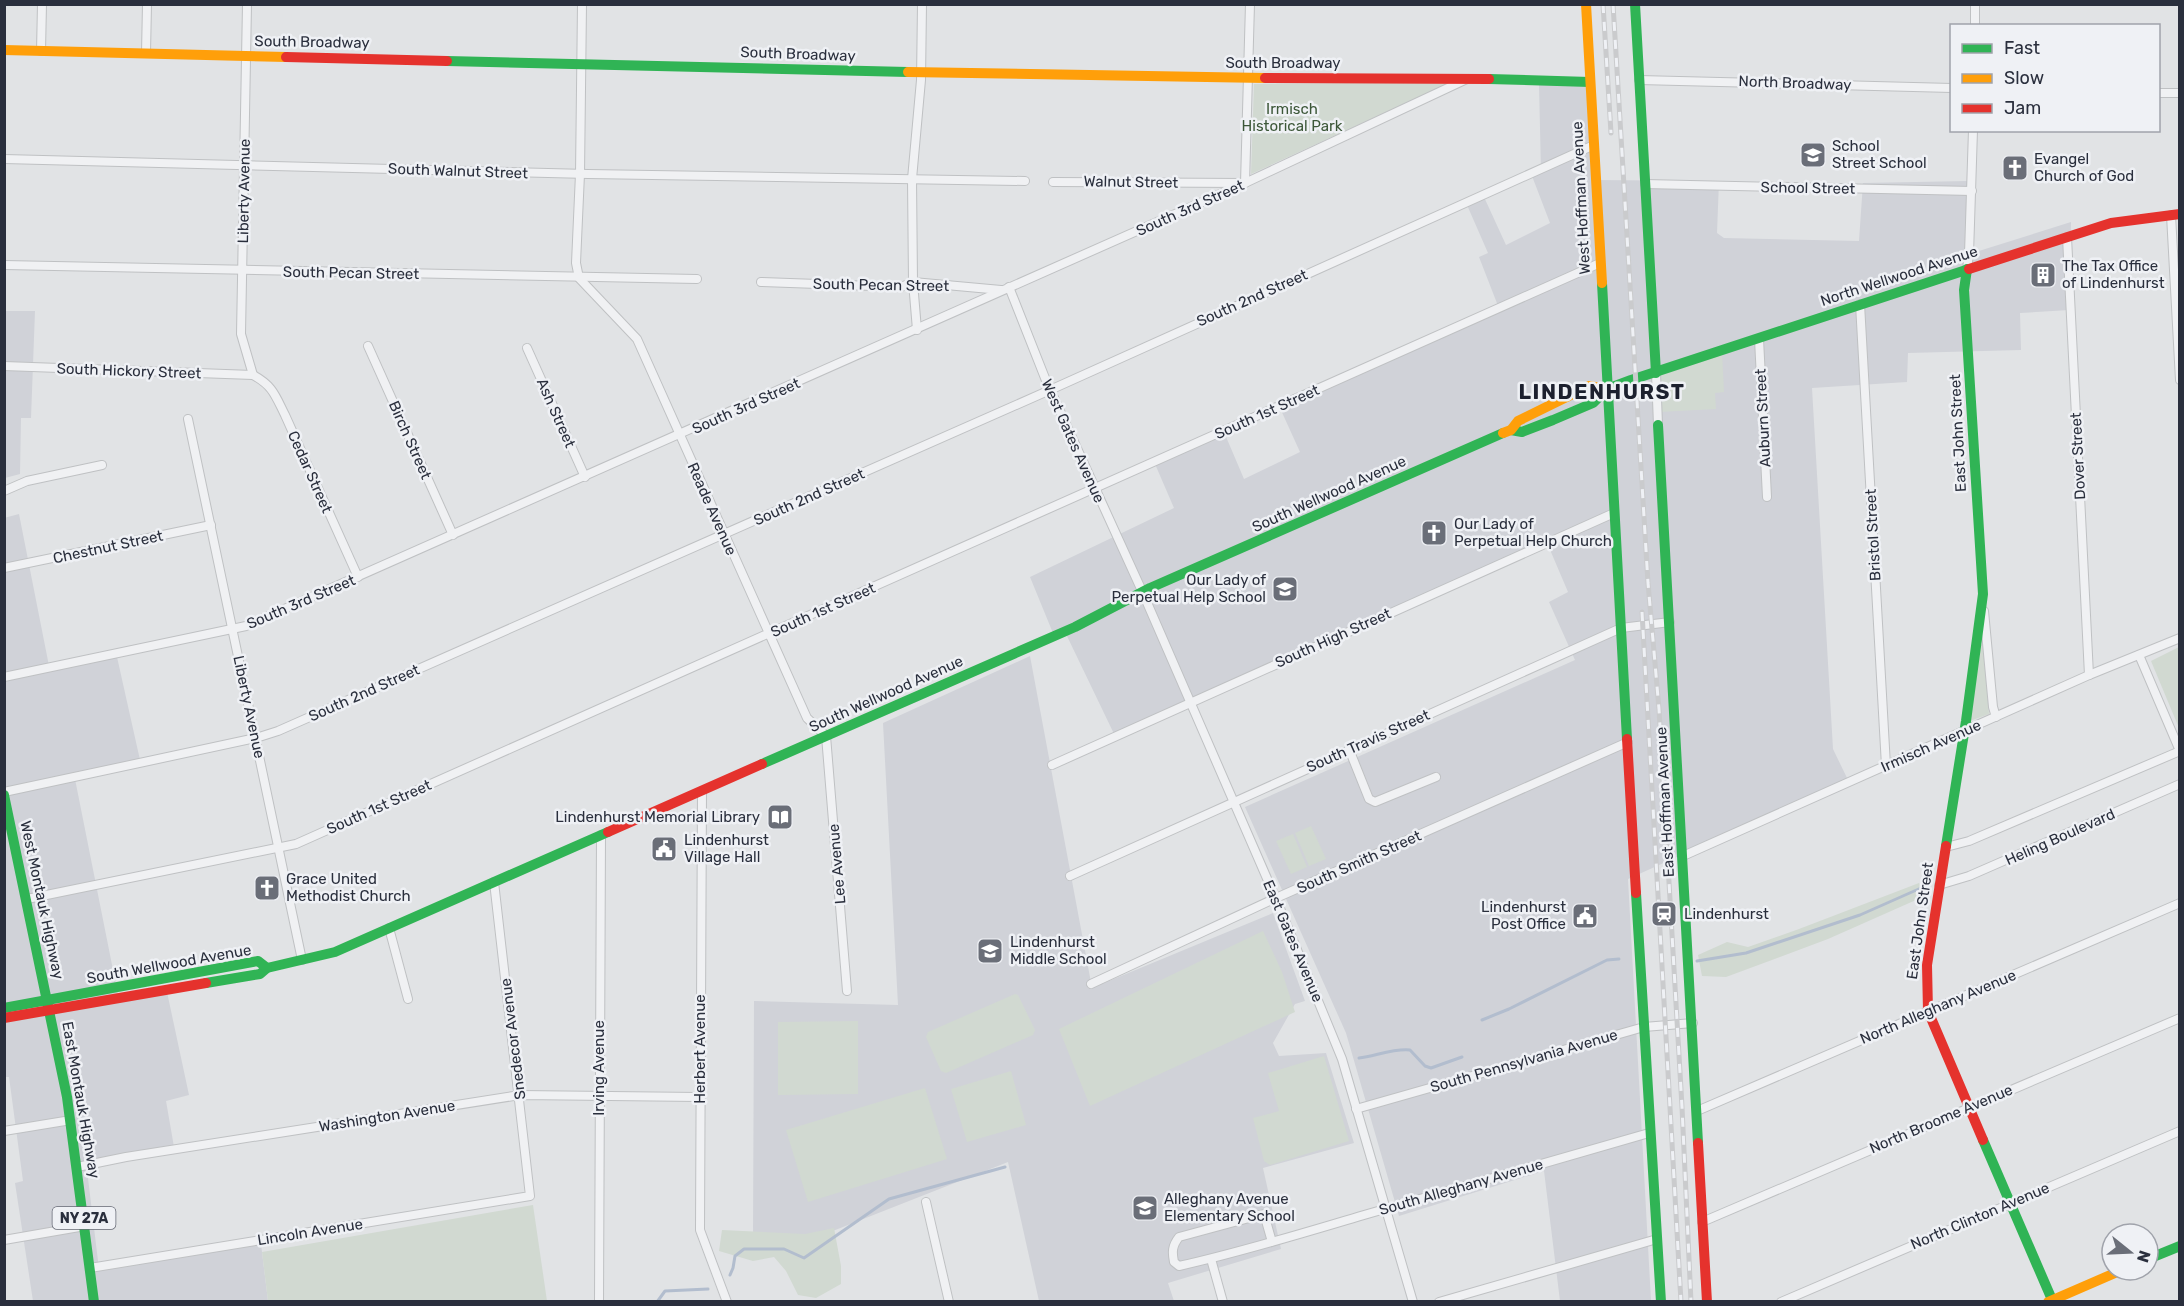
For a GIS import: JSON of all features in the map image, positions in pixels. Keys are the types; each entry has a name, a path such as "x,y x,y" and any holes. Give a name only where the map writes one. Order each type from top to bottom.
{"main road":[{"name":"West Hoffman Avenue","path":"1586,4 1606,389"},
{"path":"1635,4 1656,373"},
{"name":"South Broadway","path":"4,50 921,72 1249,78 1469,78 1590,82"},
{"name":"North Wellwood Avenue","path":"1631,380 2111,223 2175,215"},
{"name":"East John Street","path":"1967,269 1964,290 1983,594 1927,965 1928,1011 2051,1301"},
{"name":"South Wellwood Avenue","path":"1511,430 1522,432 1593,403 1606,389 1631,380"},
{"name":"South Wellwood Avenue","path":"4,1008 49,1006 260,974 267,968 335,952 1075,627 1142,591 1511,430 1518,421 1589,386 1606,389"},
{"path":"1606,389 1649,1133 1661,1302"},
{"name":"East Hoffman Avenue","path":"1658,425 1707,1302"},
{"name":"West Montauk Highway","path":"4,793 49,1006"},
{"name":"South Wellwood Avenue","path":"4,1018 49,1006"},
{"name":"East Montauk Highway","path":"49,1006 71,1120 94,1302"},
{"path":"2160,1254 2180,1246"},
{"path":"2051,1301 2100,1280"}],"street":[{"path":"41,51 42,4"},
{"path":"146,53 147,4"},
{"name":"Liberty Avenue","path":"247,4 241,334 253,375"},
{"path":"579,278 576,263 580,174 582,4"},
{"path":"917,330 913,282 912,179 921,72 922,4"},
{"path":"1245,183 1250,4"},
{"path":"1975,4 1975,24"},
{"name":"South 3rd Street","path":"4,677 233,630 917,330 1001,290 1245,183 1469,78"},
{"name":"North Broadway","path":"1639,80 1950,88"},
{"path":"2160,93 2180,93"},
{"path":"1967,269 1973,132"},
{"name":"South 2nd Street","path":"4,793 256,738 278,731 1050,390 1594,145"},
{"name":"South Walnut Street","path":"4,159 580,174 912,179"},
{"path":"912,179 922,181 1025,181"},
{"name":"Walnut Street","path":"1053,182 1245,183"},
{"name":"School Street","path":"1645,184 1972,191"},
{"path":"2175,215 2180,380"},
{"name":"Dover Street","path":"2067,237 2089,675"},
{"name":"South 1st Street","path":"27,899 296,844 1600,263"},
{"name":"South Pecan Street","path":"4,266 697,279"},
{"name":"Reade Avenue","path":"579,278 637,339 807,718 826,736"},
{"name":"South Pecan Street","path":"761,282 901,287 913,282 1001,290"},
{"name":"West Gates Avenue","path":"1009,287 1050,390 1142,591"},
{"name":"Bristol Street","path":"1860,304 1886,766"},
{"name":"Auburn Street","path":"1759,339 1767,497"},
{"name":"Birch Street","path":"368,346 453,535"},
{"name":"Ash Street","path":"527,348 585,477"},
{"name":"South Hickory Street","path":"4,366 253,375"},
{"name":"East Hoffman Avenue","path":"1656,373 1658,425"},
{"name":"Cedar Street","path":"253,375 266,383 275,394 358,577"},
{"name":"Liberty Avenue","path":"188,419 302,960"},
{"path":"4,491 27,481 102,465"},
{"name":"South High Street","path":"1052,765 1614,513"},
{"name":"Chestnut Street","path":"4,568 211,525"},
{"name":"East Gates Avenue","path":"1142,591 1276,898 1342,1059 1413,1302"},
{"name":"East John Street","path":"1983,594 1993,707 1996,717"},
{"name":"South Travis Street","path":"1070,876 1621,628 1670,622"},
{"name":"Irmisch Avenue","path":"1683,856 2089,675 2180,638"},
{"path":"2139,656 2180,751"},
{"name":"Lee Avenue","path":"826,736 848,991"},
{"name":"South Smith Street","path":"1091,984 1276,898 1628,742"},
{"path":"1349,749 1372,801 1378,802 1436,777"},
{"name":"Heling Boulevard","path":"1946,847 1969,841 2180,751"},
{"name":"Heling Boulevard","path":"1939,885 1969,876 2180,784"},
{"name":"Herbert Avenue","path":"702,791 700,1230 727,1302"},
{"name":"Irving Avenue","path":"599,1302 601,835"},
{"name":"Snedecor Avenue","path":"494,882 530,1196"},
{"name":"North Alleghany Avenue","path":"1696,1111 2180,903"},
{"path":"389,928 408,999"},
{"name":"North Broome Avenue","path":"1702,1222 2180,1018"},
{"name":"South Pennsylvania Avenue","path":"1356,1109 1644,1026 1693,1023"},
{"name":"Washington Avenue","path":"77,1167 132,1156 520,1095 699,1097"},
{"path":"4,1131 71,1120"},
{"name":"North Clinton Avenue","path":"1781,1302 2180,1131"},
{"name":"South Alleghany Avenue","path":"1272,1242 1264,1214 1179,1237 1174,1244 1173,1257 1177,1265 1211,1259 1272,1242 1649,1133"},
{"name":"Lincoln Avenue","path":"90,1268 530,1196"},
{"path":"926,1202 949,1302"},
{"path":"4,1240 85,1226"},
{"path":"1439,1302 1656,1239"},
{"path":"1211,1259 1223,1302"}],"shaded area":[{"path":"1539,84 1588,85 1592,180 1719,181 1717,233 1724,238 1859,241 1863,183 1968,181 1966,255 2071,222 2069,310 2020,313 2021,350 1908,353 1907,382 1812,388 1833,749 1848,780 1628,879 1651,1301 1560,1301 1544,1171 1399,1216 1346,1033 1245,807 1575,660 1549,602 1568,592 1548,545 1116,738 1066,634 1055,638 1030,577 1174,508 1155,464 1224,432 1244,479 1300,452 1280,408 1500,311 1479,257 1488,253 1467,205 1484,197 1506,245 1550,223 1532,176 1541,172"},
{"path":"5,311 35,311 31,418 21,418 20,474 5,478"},
{"path":"19,514 50,671 117,657 140,760 74,774 119,1000 167,992 189,1095 166,1101 174,1147 86,1162 99,1269 261,1244 268,1301 33,1301 15,1183 23,1181 9,1077 5,1077 4,518"},
{"name":"Lindenhurst Middle School","path":"1030,656 1092,988 1273,913 1305,1001 1295,1004 1273,1043 1279,1056 1326,1053 1354,1143 1263,1168 1281,1249 1168,1283 1174,1301 1039,1301 1008,1162 815,1238 753,1236 754,1001 898,1005 883,723"}],"green space":[{"name":"Irmisch Historical Park","path":"1452,82 1251,174 1254,84"},
{"path":"1722,352 1724,392 1715,393 1716,409 1659,412 1656,374"},
{"path":"1984,642 1989,714 1970,721 1981,645"},
{"path":"2179,647 2179,728 2151,661"},
{"path":"1311,826 1326,859 1309,866 1295,833"},
{"path":"1293,834 1307,867 1291,874 1276,841"},
{"path":"1919,883 1925,896 1828,939 1726,977 1702,976 1698,955 1727,942 1748,947"},
{"path":"1263,931 1282,972 1295,1012 1090,1106 1059,1029"},
{"path":"1015,994 1018,995 1035,1030 1033,1035 946,1073 941,1071 926,1037 928,1032"},
{"path":"858,1021 858,1094 778,1095 778,1022"},
{"path":"1324,1056 1349,1141 1270,1165 1264,1161 1253,1118 1279,1111 1268,1073"},
{"path":"1011,1071 1026,1125 967,1142 951,1089"},
{"path":"925,1088 947,1159 808,1202 786,1130"},
{"path":"533,1205 547,1301 268,1301 262,1252"},
{"path":"834,1228 841,1266 841,1284 816,1298 798,1295 786,1271 774,1257 753,1261 719,1251 722,1230 805,1234"}],"waterway":[{"path":"1697,961 1746,953 1860,915 1930,884"},
{"path":"1482,1020 1607,960 1619,959"},
{"path":"1359,1058 1391,1051 1410,1050 1425,1066 1431,1068 1462,1057"},
{"path":"730,1275 735,1256 744,1249 784,1249 804,1258 889,1199 1005,1167"},
{"path":"657,1302 665,1291 708,1289"}],"railway":[{"path":"1603,4 1611,133"},
{"path":"1613,4 1648,583 1659,709 1691,1302"},
{"path":"1642,612 1681,1302"}],"traffic: fast":[{"path":"1635,4 1656,373"},
{"path":"447,61 908,72"},
{"path":"1489,79 1590,82"},
{"path":"1946,846 1983,594 1964,290 1967,269"},
{"path":"1511,430 1522,432 1553,420 1593,403 1607,389 1631,380 1969,269"},
{"path":"1602,283 1627,739"},
{"path":"1658,425 1698,1143"},
{"path":"762,764 1075,627 1150,588 1503,433"},
{"path":"4,795 67,1097 94,1302"},
{"path":"206,983 260,974 267,968 335,952 608,832"},
{"path":"1636,893 1661,1302"},
{"path":"4,1008 258,961 267,968"},
{"path":"1983,1140 2053,1302"},
{"path":"2160,1254 2180,1246"}],"traffic: slow":[{"path":"1586,4 1602,283"},
{"path":"4,50 286,57"},
{"path":"908,72 1265,78"},
{"path":"1503,433 1511,430 1518,421 1589,386 1607,389"},
{"path":"2048,1302 2100,1280"}],"traffic: jam":[{"path":"286,57 447,61"},
{"path":"1265,78 1489,79"},
{"path":"1969,269 2111,223 2180,214"},
{"path":"1627,739 1636,893"},
{"path":"608,832 762,764"},
{"path":"1946,846 1927,965 1928,1011 1983,1140"},
{"path":"4,1018 206,983"},
{"path":"1698,1143 1707,1302"}],"place":[{"name":"School Street School","path":"1813,155"},
{"name":"Evangel Church of God","path":"2015,168"},
{"name":"The Tax Office of Lindenhurst","path":"2043,275"},
{"name":"Our Lady of Perpetual Help Church","path":"1434,533"},
{"name":"Our Lady of Perpetual Help School","path":"1285,589"},
{"name":"Lindenhurst Memorial Library","path":"780,817"},
{"name":"Lindenhurst Village Hall","path":"664,849"},
{"name":"Grace United Methodist Church","path":"267,888"},
{"name":"Lindenhurst","path":"1664,914"},
{"name":"Lindenhurst Post Office","path":"1585,916"},
{"name":"Lindenhurst Middle School","path":"990,951"},
{"name":"Alleghany Avenue Elementary School","path":"1145,1208"}],"district":[{"name":"LINDENHURST","path":"1602,391"}]}
